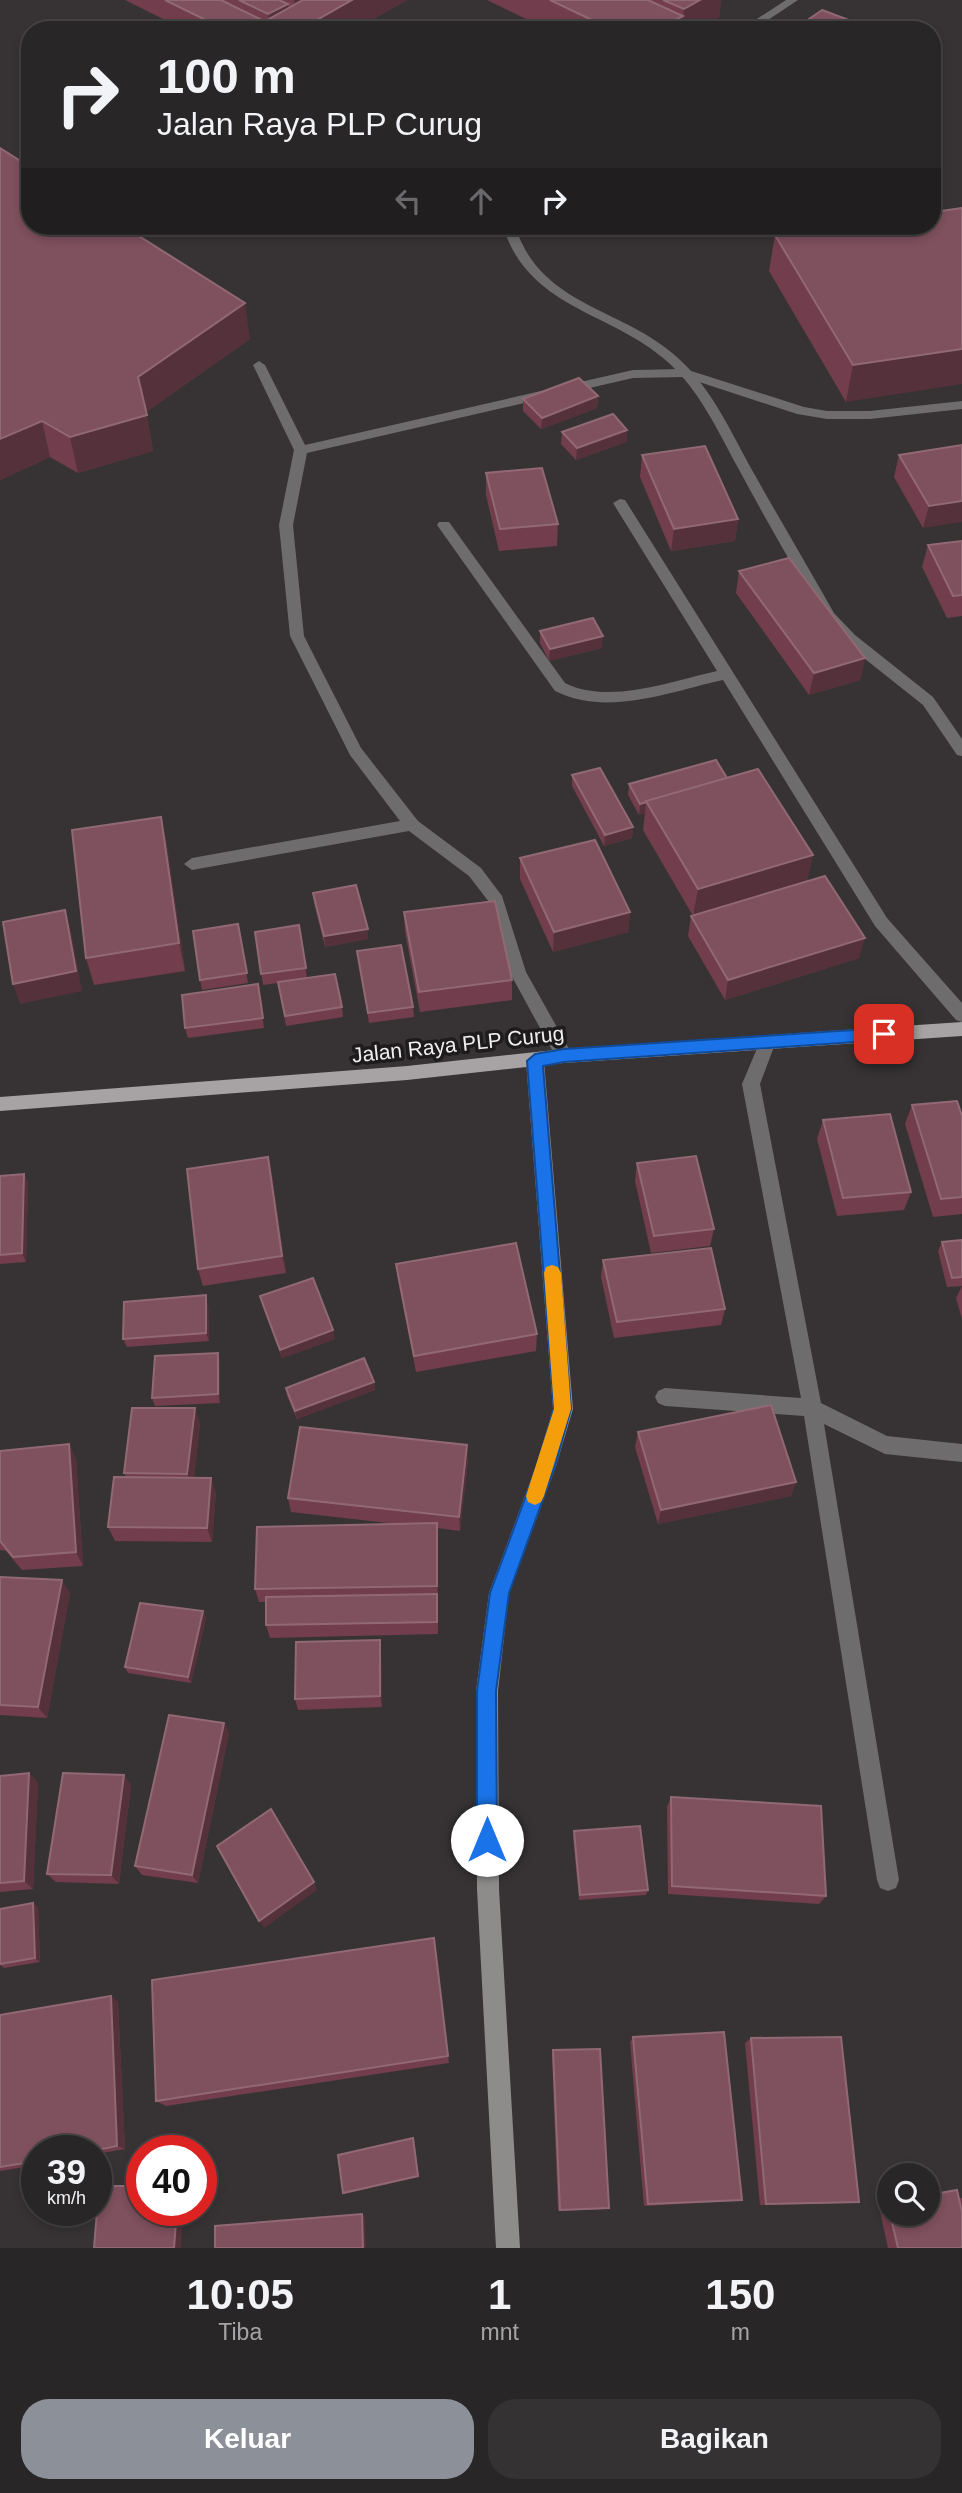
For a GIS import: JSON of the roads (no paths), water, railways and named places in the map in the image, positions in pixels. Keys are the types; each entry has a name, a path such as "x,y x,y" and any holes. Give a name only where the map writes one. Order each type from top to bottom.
{"main road":[{"name":"Jalan Raya PLP Curug","path":"0,1104 535,1061 564,1056 962,1029"}],"street":[{"path":"759,21 793,0"},
{"path":"510,235 534,273 569,299 662,350 685,373 720,426 829,616 850,639 928,701 962,751"},
{"path":"259,365 301,450 286,525 297,636 355,751 412,825 475,872 496,900 518,973 564,1056"},
{"path":"301,450 633,374 685,373 802,411 827,415 870,415 962,405"},
{"path":"620,503 729,674 881,922 962,1015"},
{"path":"444,525 560,687 574,694 598,698 625,696 729,674"},
{"path":"192,864 412,825"},
{"path":"767,1044 751,1084 812,1408 888,1880"},
{"path":"508,2248 488,1889 487,1691 499,1593 546,1466 563,1409 535,1061"},
{"path":"665,1397 812,1408 885,1445 962,1453"}]}
